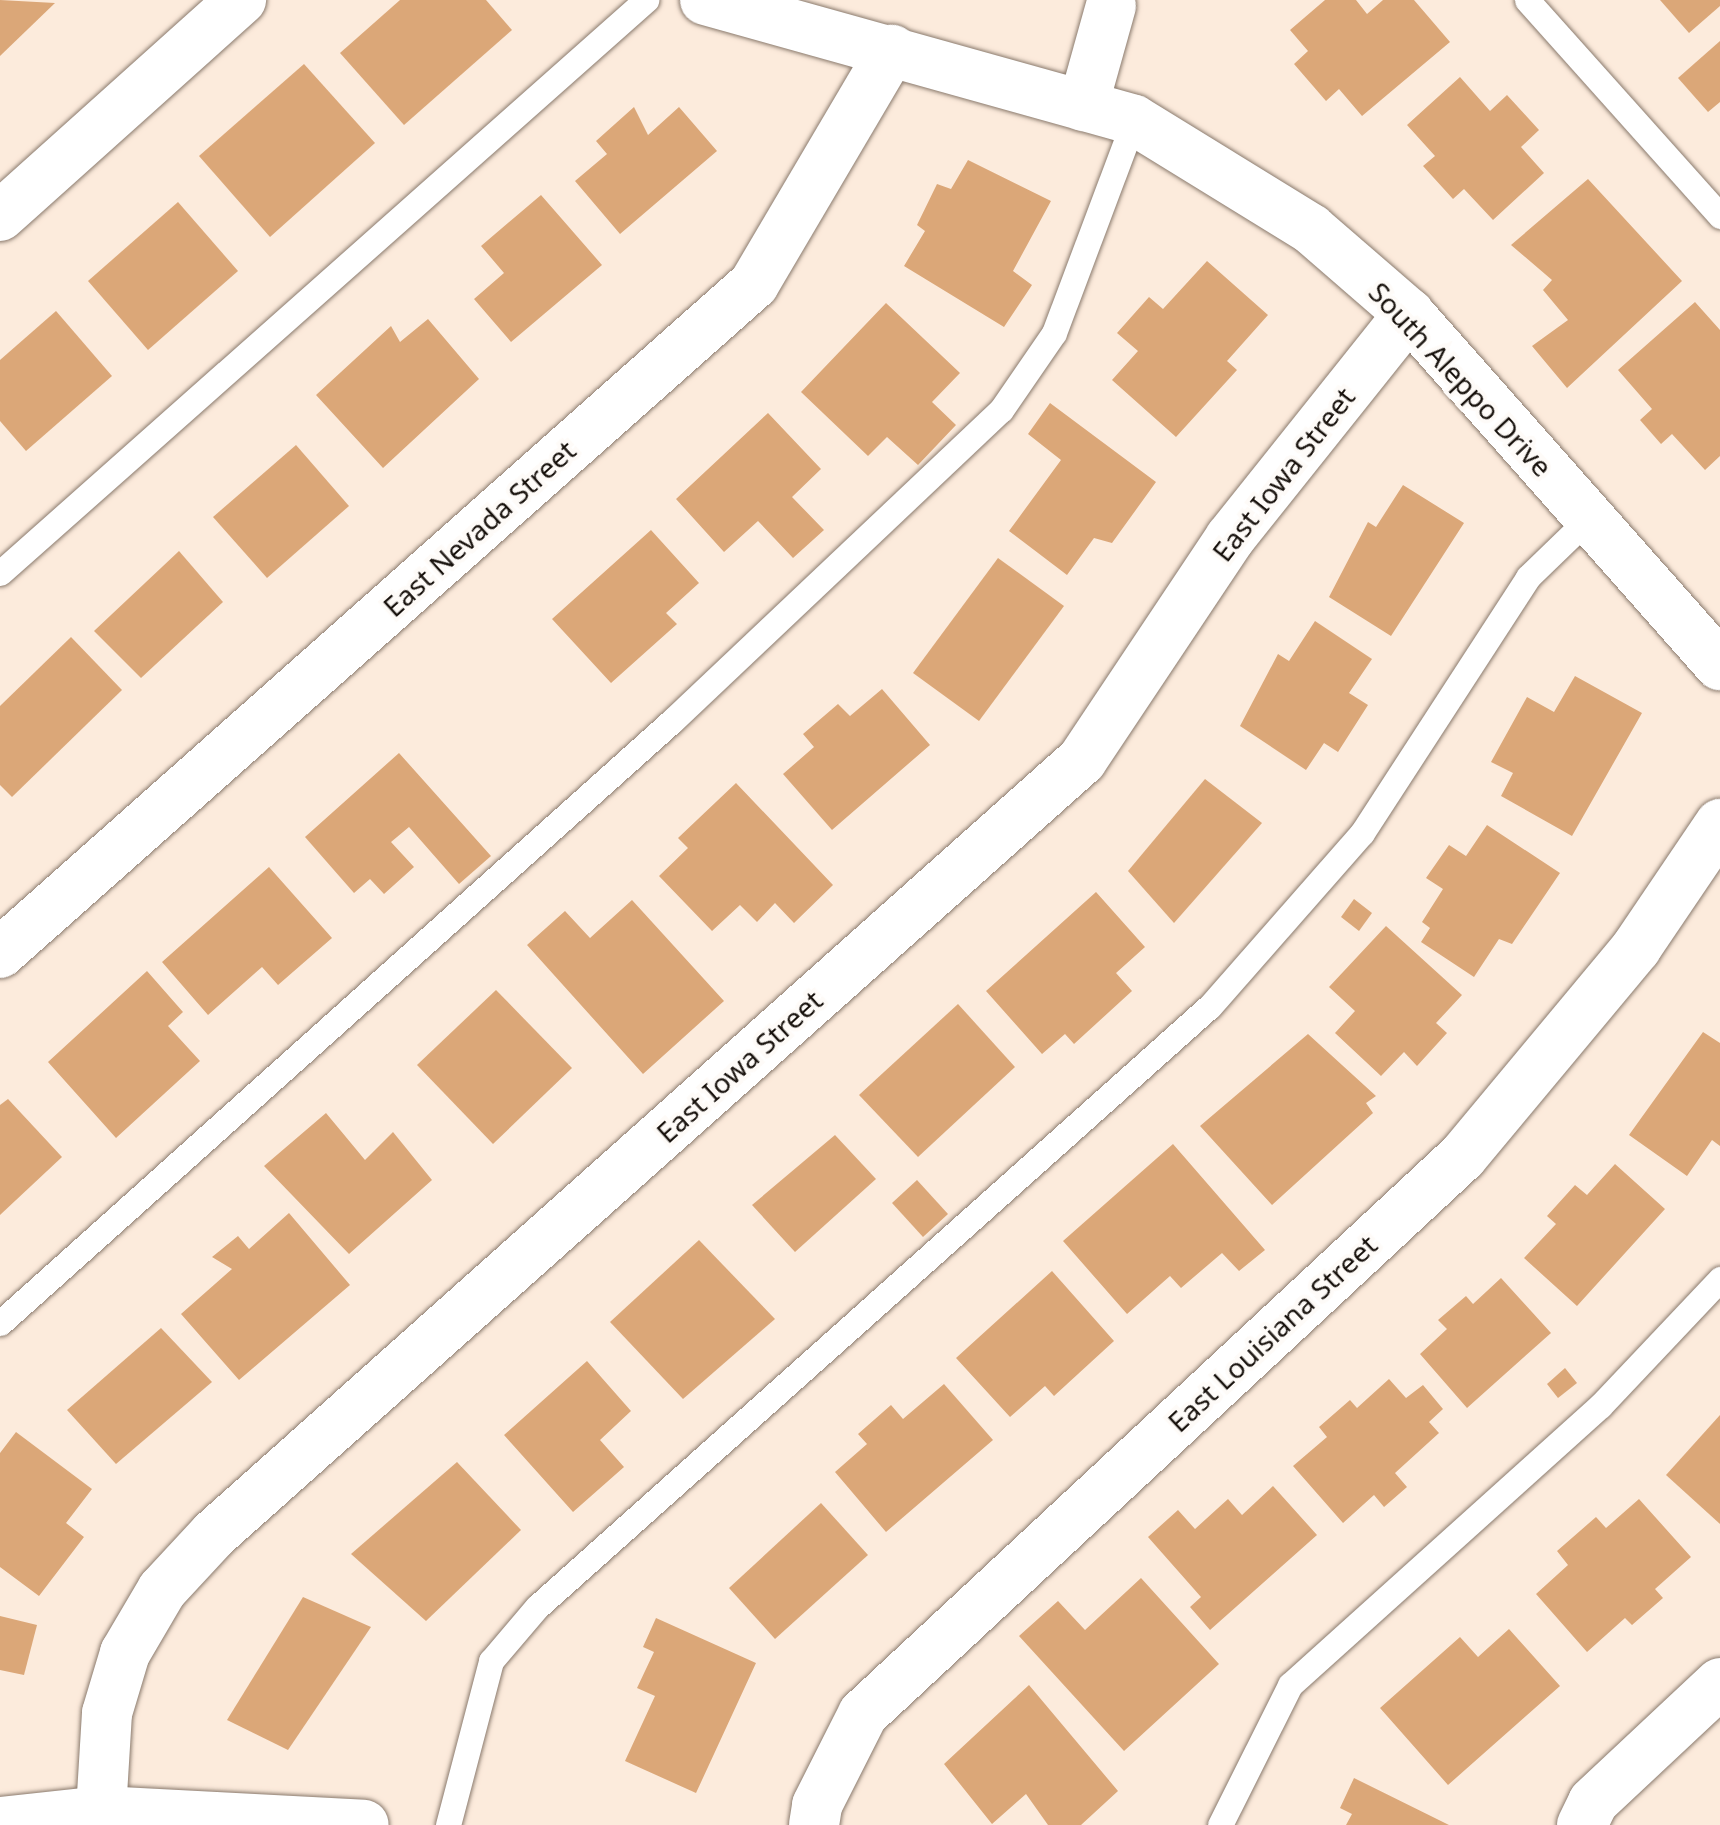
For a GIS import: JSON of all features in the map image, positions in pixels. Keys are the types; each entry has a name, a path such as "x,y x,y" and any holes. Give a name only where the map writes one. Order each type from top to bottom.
{"street":[{"path":"0,216 241,0"},
{"name":"South Aleppo Drive","path":"704,0 1134,120 1311,229 1409,314 1720,666"},
{"path":"1084,106 1110,6"},
{"name":"East Nevada Street","path":"0,953 754,284 892,50"},
{"name":"East Iowa Street","path":"102,1811 108,1713 125,1653 162,1590 214,1534 1082,760 1230,538 1409,314"},
{"name":"East Louisiana Street","path":"814,1825 817,1804 863,1714 1463,1156 1636,948 1720,824"},
{"path":"1582,1825 1593,1802 1720,1683"},
{"path":"0,1822 102,1811 364,1825"}],"lane":[{"path":"0,574 646,0"},
{"path":"1527,0 1720,216"},
{"path":"0,1323 687,707 1001,410 1054,333 1134,120"},
{"path":"448,1825 490,1661 537,1607 1210,1006 1362,832 1528,577 1590,518"},
{"path":"1220,1825 1290,1685 1600,1406 1720,1280"}],"building":[{"path":"0,0 55,3 0,56"},
{"path":"400,0 486,0 512,30 404,125 340,53"},
{"path":"1325,0 1356,0 1367,14 1383,0 1414,0 1450,42 1362,116 1339,89 1326,101 1294,64 1308,51 1290,30"},
{"path":"1660,0 1720,0 1720,6 1689,33"},
{"path":"1720,41 1720,102 1708,112 1678,78"},
{"path":"304,64 375,143 270,237 199,156"},
{"path":"1460,77 1490,111 1507,95 1539,130 1521,147 1544,173 1493,220 1464,189 1453,199 1423,166 1435,156 1407,125"},
{"path":"634,107 648,135 679,107 717,151 620,234 575,181 607,154 596,141"},
{"path":"968,160 1051,201 1013,271 1032,285 1004,327 904,266 925,231 917,225 937,184 951,189"},
{"path":"1588,179 1682,281 1567,388 1532,346 1568,320 1543,290 1552,280 1511,245"},
{"path":"541,195 602,265 511,342 474,299 504,273 481,246"},
{"path":"178,202 238,271 148,350 88,281"},
{"path":"1207,261 1268,315 1227,361 1237,370 1176,437 1112,380 1138,351 1117,333 1149,297 1163,309"},
{"path":"1695,302 1720,330 1720,456 1705,470 1672,434 1661,444 1640,420 1652,409 1618,370"},
{"path":"886,303 960,373 932,402 956,425 918,465 887,437 868,456 801,392"},
{"path":"56,311 112,376 26,451 0,421 0,360"},
{"path":"428,319 479,379 383,468 316,395 391,326 400,342"},
{"path":"1050,403 1156,482 1112,543 1094,538 1067,575 1009,531 1061,460 1028,434"},
{"path":"768,413 821,469 792,497 824,530 793,558 758,521 724,552 676,499"},
{"path":"296,445 349,506 267,578 213,517"},
{"path":"1403,485 1464,523 1391,636 1329,597 1368,522 1376,527"},
{"path":"651,530 699,583 666,613 677,624 611,683 552,619"},
{"path":"179,551 223,602 141,678 94,631"},
{"path":"998,558 1064,606 979,721 913,673"},
{"path":"1315,621 1372,659 1349,693 1368,705 1338,752 1324,743 1306,770 1240,726 1278,654 1289,661"},
{"path":"71,637 122,690 12,797 0,785 0,706"},
{"path":"1575,676 1642,713 1572,836 1501,796 1513,773 1491,762 1527,697 1554,712"},
{"path":"882,689 930,745 832,830 783,774 814,747 803,734 838,704 850,716"},
{"path":"399,753 491,856 459,884 409,827 391,842 414,867 384,894 370,879 354,893 305,837"},
{"path":"1205,779 1262,823 1174,923 1128,871"},
{"path":"736,783 833,885 794,923 775,903 757,922 740,905 712,931 659,876 688,848 678,838"},
{"path":"1487,825 1560,873 1512,944 1499,939 1474,977 1421,942 1430,928 1422,922 1443,889 1426,878 1449,845 1466,856"},
{"path":"269,867 332,938 278,985 262,967 208,1015 162,962"},
{"path":"1096,892 1145,947 1116,973 1132,991 1074,1044 1065,1034 1042,1054 986,991"},
{"path":"1354,899 1372,913 1359,931 1341,917"},
{"path":"632,900 724,1001 643,1074 527,945 565,911 590,938"},
{"path":"1386,926 1462,995 1436,1023 1447,1033 1417,1066 1404,1052 1381,1076 1335,1033 1355,1011 1329,987"},
{"path":"147,971 183,1012 168,1026 200,1061 116,1138 48,1062"},
{"path":"496,990 572,1068 493,1144 417,1065"},
{"path":"958,1004 1015,1067 918,1157 859,1095"},
{"path":"1703,1032 1720,1043 1720,1146 1712,1140 1687,1176 1629,1135"},
{"path":"1308,1034 1376,1096 1366,1103 1373,1113 1272,1205 1200,1126"},
{"path":"8,1099 62,1157 0,1215 0,1105"},
{"path":"326,1113 365,1160 393,1132 432,1180 349,1254 264,1166"},
{"path":"835,1135 876,1179 795,1252 752,1205"},
{"path":"1173,1144 1265,1250 1239,1271 1222,1253 1181,1288 1170,1276 1127,1314 1063,1241"},
{"path":"1615,1164 1665,1209 1577,1306 1524,1258 1556,1224 1547,1216 1575,1185 1587,1195"},
{"path":"917,1180 948,1214 923,1237 892,1203"},
{"path":"289,1213 350,1285 239,1380 181,1314 232,1269 212,1257 238,1236 249,1249"},
{"path":"699,1240 775,1319 683,1399 610,1322"},
{"path":"1052,1271 1114,1341 1054,1396 1045,1386 1010,1417 956,1358"},
{"path":"1501,1278 1551,1333 1467,1408 1420,1354 1447,1329 1438,1320 1466,1296 1473,1304"},
{"path":"161,1328 212,1382 116,1464 67,1410"},
{"path":"587,1361 631,1411 600,1440 624,1467 573,1512 504,1435"},
{"path":"1565,1368 1577,1383 1558,1398 1547,1384"},
{"path":"1389,1379 1406,1398 1423,1385 1443,1409 1429,1422 1439,1433 1395,1473 1407,1487 1384,1507 1374,1495 1343,1523 1293,1466 1327,1437 1319,1427 1350,1400 1357,1408"},
{"path":"944,1384 993,1440 886,1532 835,1472 867,1444 858,1434 891,1405 903,1419"},
{"path":"1720,1415 1720,1524 1666,1475"},
{"path":"16,1432 92,1489 66,1523 84,1537 39,1596 0,1567 0,1453"},
{"path":"457,1462 521,1530 426,1621 351,1554"},
{"path":"1273,1486 1317,1535 1210,1630 1190,1607 1201,1597 1148,1537 1178,1510 1195,1529 1228,1499 1242,1515"},
{"path":"1639,1499 1691,1557 1655,1589 1663,1598 1632,1625 1625,1618 1587,1652 1536,1594 1568,1565 1557,1551 1596,1517 1606,1528"},
{"path":"821,1503 868,1555 775,1639 729,1588"},
{"path":"1141,1578 1219,1664 1124,1751 1019,1636 1058,1601 1085,1630"},
{"path":"303,1597 371,1627 288,1750 227,1720"},
{"path":"0,1616 37,1625 24,1675 0,1670"},
{"path":"656,1618 756,1663 696,1793 625,1761 655,1696 637,1688 654,1652 643,1647"},
{"path":"1509,1629 1560,1686 1448,1785 1380,1708 1460,1637 1478,1657"},
{"path":"1029,1685 1118,1791 1081,1825 1048,1825 1026,1794 992,1824 944,1764"},
{"path":"1354,1778 1449,1825 1346,1825 1352,1814 1340,1808"}]}
